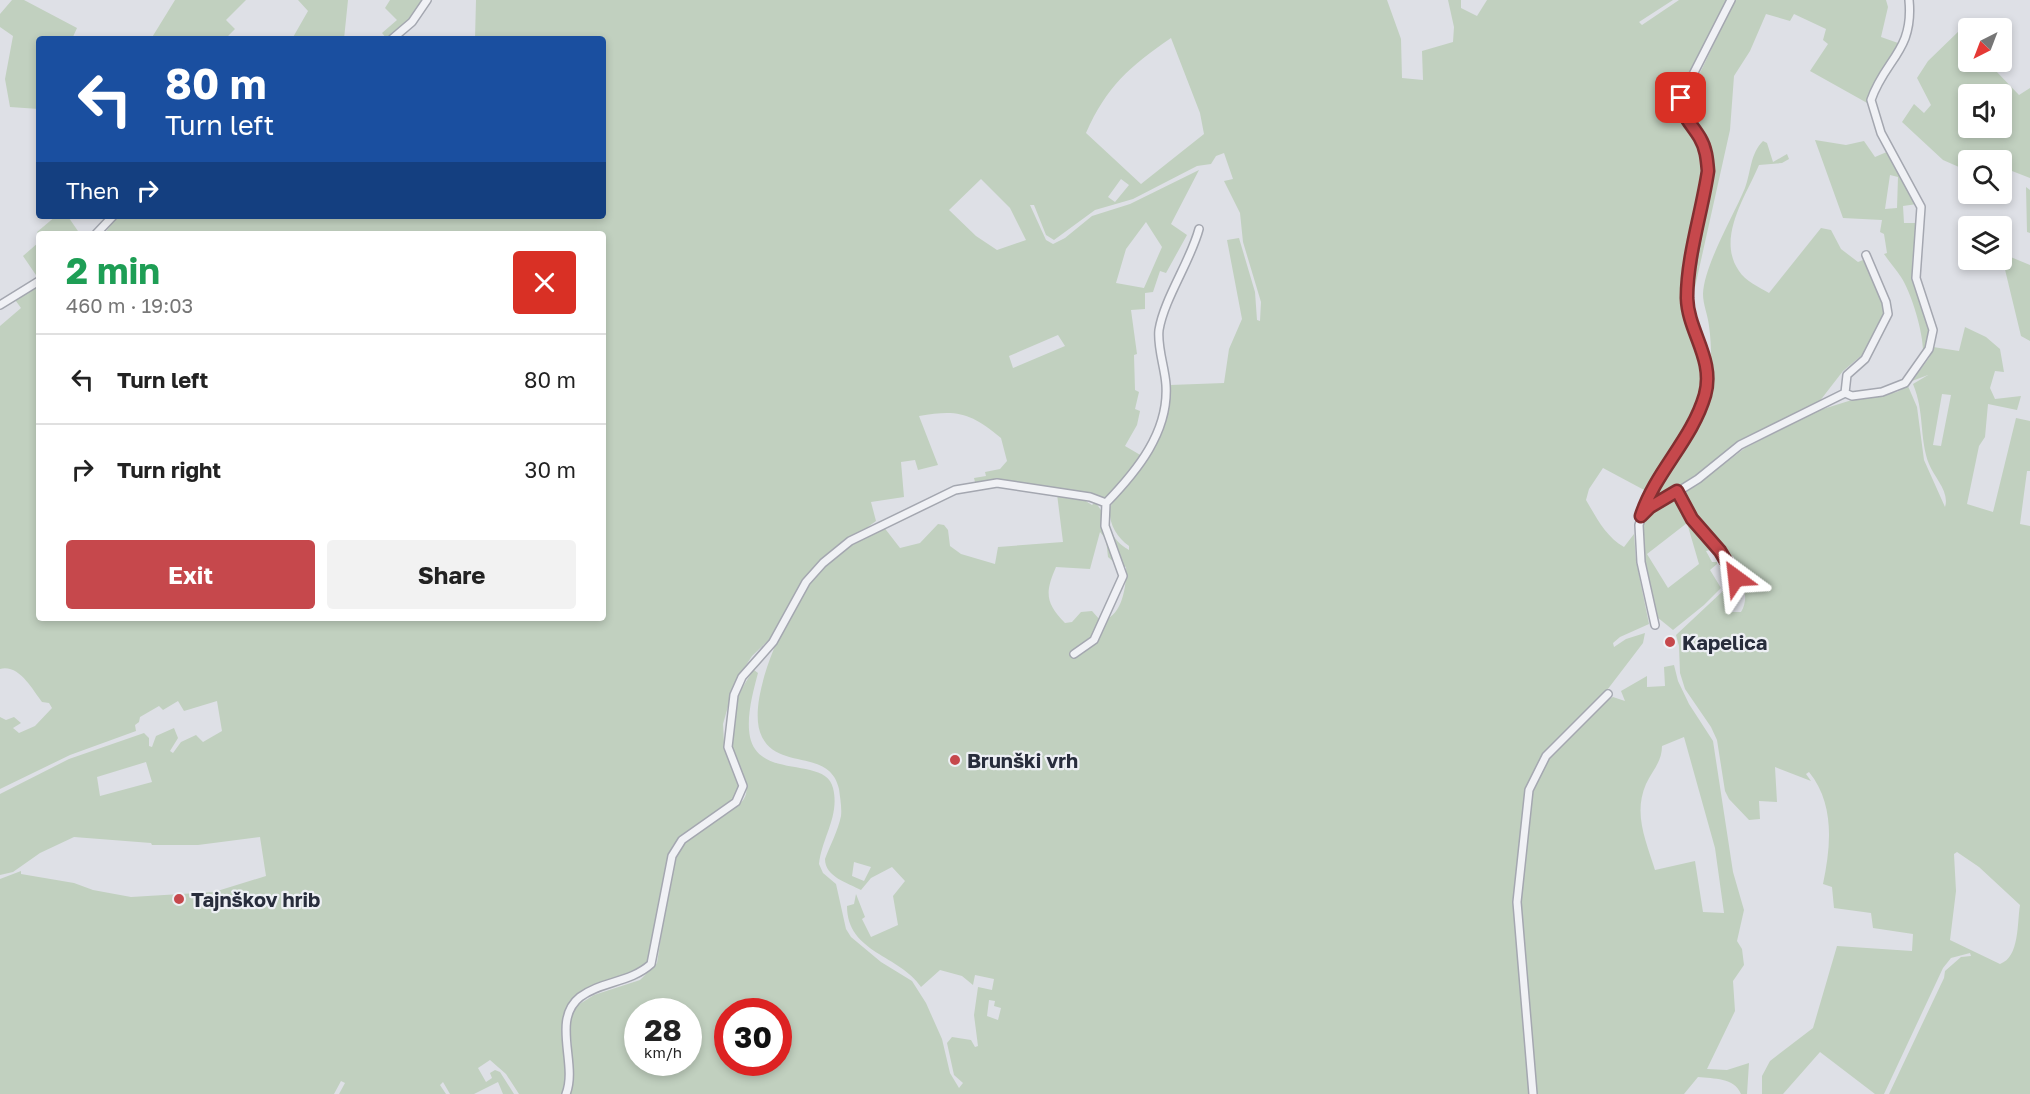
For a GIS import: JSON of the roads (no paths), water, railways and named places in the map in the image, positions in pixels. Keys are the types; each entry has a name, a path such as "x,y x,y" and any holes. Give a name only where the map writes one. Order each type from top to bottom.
{"street":[{"path":"396,36 412,22 427,0"},
{"path":"1655,625 1639,546 1641,516 1650,491 1690,428 1705,394 1705,358 1691,320 1687,295 1708,171 1707,159 1699,137 1683,114 1681,98 1731,0"},
{"path":"1641,516 1650,507 1698,479 1740,445 1845,393 1852,396 1882,392 1905,383 1924,358 1932,341 1931,318 1916,278 1921,207 1881,133 1872,112 1871,100 1905,40 1909,28 1910,0"},
{"path":"99,231 110,219"},
{"path":"1074,654 1094,640 1123,576 1105,526 1106,503 1131,473 1161,429 1166,385 1159,331 1199,229"},
{"path":"1845,393 1847,375 1865,359 1888,315 1886,302 1866,255"},
{"path":"0,305 36,283"},
{"path":"566,1094 567,1015 579,998 591,991 628,979 651,964 670,864 677,847 697,828 736,802 741,795 743,786 728,747 734,695 742,677 772,642 806,582 823,563 850,542 921,504 955,490 997,483 1090,497 1106,503"},
{"path":"1677,491 1692,519 1720,551 1736,578"},
{"path":"1533,1094 1517,902 1529,790 1546,756 1608,694"}],"place":[{"name":"Kapelica","path":"1670,642"},
{"name":"Brunški vrh","path":"955,760"},
{"name":"Tajnškov hrib","path":"179,899"}]}
